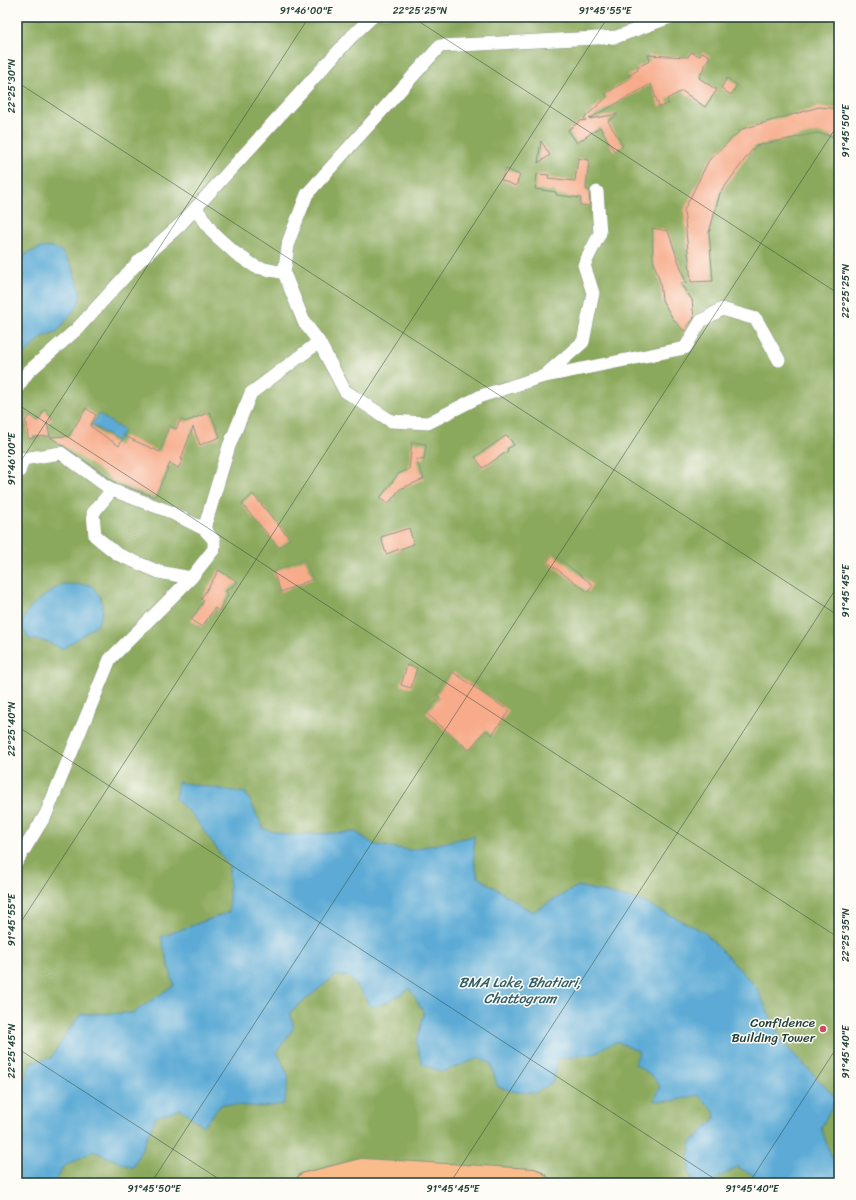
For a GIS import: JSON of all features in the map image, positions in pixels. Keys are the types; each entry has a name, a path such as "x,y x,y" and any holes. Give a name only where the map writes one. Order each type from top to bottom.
{"main road":[{"path":"306,1183 362,1169 533,1179 539,1183"}],"street":[{"path":"17,388 28,372 77,329 139,261 181,224 352,36 372,17"},
{"path":"671,17 616,37 440,46 307,194 289,240 284,273 304,322 319,342 345,391 391,421 428,423 481,396 544,376 686,348 701,321 722,309 756,319 779,360"},
{"path":"544,376 583,342 593,293 584,265 600,233 597,192"},
{"path":"196,208 213,232 235,253 256,267 284,273"},
{"path":"204,529 229,446 251,393 319,342"},
{"path":"17,473 19,472 20,458 61,453 112,490 168,511 204,529 214,540 214,549 190,578 110,660 46,814 17,861"},
{"path":"112,490 93,513 94,536 117,554 159,572 190,578"}],"green space":[{"path":"17,17 839,17 839,1183 17,1183"}],"water":[{"path":"52,247 61,251 73,268 81,293 78,305 58,331 42,337 17,362 17,269 26,254 40,248"},
{"path":"99,414 124,431 117,441 92,425"},
{"path":"64,584 91,585 100,596 103,610 98,624 63,649 47,642 29,639 22,628 28,611 42,598"},
{"name":"BMA Lake, Bhatiari, Chattogram","path":"178,782 246,793 264,829 287,835 356,832 375,845 410,850 474,836 474,860 478,877 532,912 578,886 641,901 704,932 756,987 784,1044 836,1098 821,1128 839,1177 839,1183 754,1183 753,1175 737,1167 710,1183 698,1183 689,1175 691,1142 715,1119 714,1111 698,1095 673,1101 654,1101 660,1086 653,1077 635,1064 639,1052 618,1042 606,1046 597,1053 558,1059 553,1082 536,1093 516,1092 498,1087 490,1063 480,1058 442,1072 422,1064 416,1043 424,1013 410,989 384,1004 370,1007 364,995 348,976 335,976 290,1012 294,1027 277,1052 289,1077 284,1104 263,1107 222,1104 203,1126 181,1109 156,1117 133,1168 93,1151 63,1167 54,1183 17,1183 17,1084 26,1081 30,1062 51,1058 67,1032 81,1014 133,1013 174,985 161,937 229,912 229,866 194,817 175,798"}],"building":[{"path":"691,52 700,56 702,52 710,56 699,78 717,90 705,107 682,91 667,99 669,104 659,107 651,84 589,119 618,114 608,121 623,146 614,151 600,127 577,143 568,130 580,121 586,120 584,118 607,97 605,94 630,79 628,76 638,70 637,67 650,61 648,55 688,57"},
{"path":"727,78 737,85 731,95 721,88"},
{"path":"819,107 839,109 839,138 817,133 755,146 720,193 709,233 713,281 691,282 684,210 709,160 742,129"},
{"path":"541,141 550,155 538,163"},
{"path":"578,158 589,160 586,190 589,190 590,206 580,205 581,198 556,195 556,192 535,189 537,174 549,175 548,178 575,181"},
{"path":"506,169 520,175 516,186 501,180"},
{"path":"652,228 668,231 686,283 680,283 692,300 694,318 684,331 673,319 662,300 660,282 653,260"},
{"path":"86,408 96,415 90,426 119,446 124,436 160,452 169,426 176,429 181,419 185,422 210,412 220,437 200,445 193,427 181,459 183,460 178,468 170,463 155,497 116,483 50,437 69,436"},
{"path":"45,409 52,419 47,424 50,436 33,437 32,439 28,438 27,424 25,421 30,415 38,421"},
{"path":"507,435 514,445 507,449 508,451 483,468 475,457"},
{"path":"412,442 426,444 424,460 416,459 424,479 400,489 388,504 380,498 398,474 409,469"},
{"path":"253,494 290,539 279,548 242,504"},
{"path":"409,528 414,544 386,554 381,537"},
{"path":"553,554 593,585 588,592 547,562"},
{"path":"305,559 313,579 281,592 273,572"},
{"path":"219,570 238,582 226,591 228,595 219,611 215,608 202,627 191,620 204,601 201,599"},
{"path":"407,665 417,668 411,688 401,685"},
{"path":"453,672 509,711 492,735 486,730 469,750 426,713 440,697 436,695"}],"place":[{"name":"Confidence Building Tower","path":"823,1029"}]}
